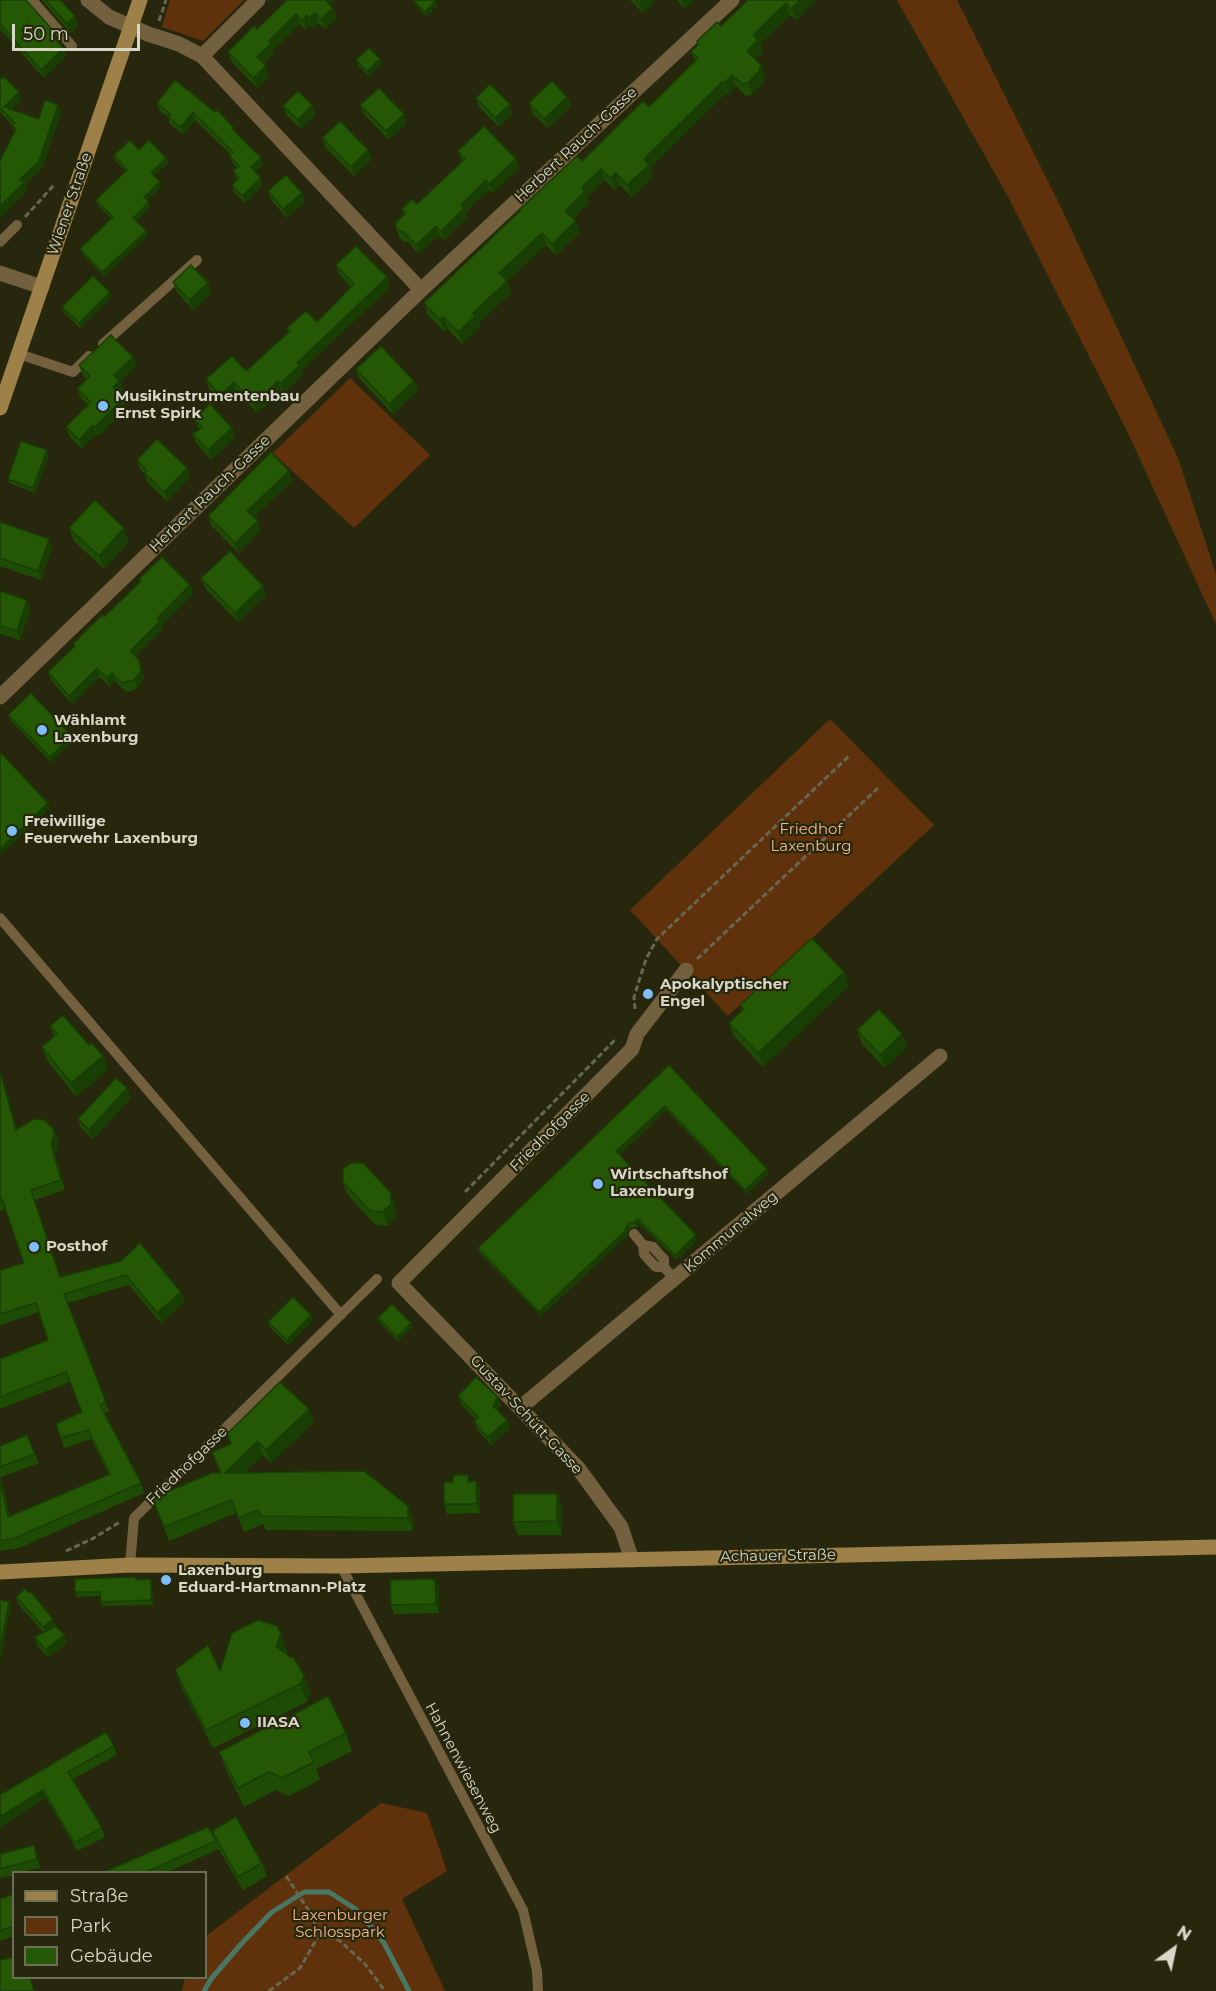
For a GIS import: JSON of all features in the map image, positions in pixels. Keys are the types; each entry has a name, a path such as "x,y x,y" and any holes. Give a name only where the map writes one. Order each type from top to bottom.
{"street":[{"path":"88,0 109,17 179,44 202,56 421,290"},
{"name":"Wiener Straße","path":"0,408 140,0"},
{"path":"202,56 258,0"},
{"name":"Herbert Rauch-Gasse","path":"0,697 421,290 732,0"},
{"path":"0,273 42,287"},
{"name":"Friedhofgasse","path":"399,1282 632,1049 637,1034 686,970"},
{"name":"Kommunalweg","path":"521,1407 669,1273 940,1056"},
{"name":"Gustav-Schütt-Gasse","path":"399,1282 578,1468 621,1527 632,1560"},
{"name":"Achauer Straße","path":"0,1572 130,1566 340,1566 1216,1547"}],"lane":[{"path":"32,0 72,46"},
{"path":"0,242 18,225"},
{"path":"19,354 73,372 197,260"},
{"path":"0,918 341,1315"},
{"path":"634,1234 643,1245 644,1254 651,1262 669,1273"},
{"name":"Friedhofgasse","path":"130,1566 134,1518 377,1279"},
{"name":"Hahnenwiesenweg","path":"340,1566 523,1910 537,1971 538,1991"}],"path":[{"path":"154,36 166,0"},
{"path":"18,225 54,185"},
{"path":"637,1034 634,997 646,959 657,939 849,756"},
{"path":"686,970 879,787"},
{"path":"58,1552 69,1551 115,1524 134,1518"},
{"path":"286,1876 311,1914 319,1935"},
{"path":"269,1991 300,1968 319,1935"},
{"path":"319,1935 339,1940 365,1964 385,1991"}],"green space":[{"path":"170,0 244,0 203,41 162,27"},
{"path":"897,0 957,0 1057,199 1178,458 1216,574 1216,624 1126,429 1007,195"},
{"path":"350,378 430,455 354,528 273,453"},
{"name":"Friedhof Laxenburg","path":"830,719 934,825 728,1016 630,910"},
{"name":"Laxenburger Schlosspark","path":"381,1803 427,1813 447,1871 402,1899 445,1991 182,1991 185,1979 207,1979 207,1935"}],"building":[{"path":"0,0 26,0 56,34 54,37 63,48 41,70 0,24"},
{"path":"46,0 60,0 75,16 67,24"},
{"path":"287,0 325,0 333,8 321,19 315,13 309,18 307,15 302,20 296,14 269,41 271,43 257,57 266,66 253,78 228,52 254,26 257,29"},
{"path":"413,0 434,0 435,1 425,12"},
{"path":"748,0 800,0 791,9 786,3 753,35 758,40 747,51 761,65 759,71 748,83 742,84 732,75 724,83 722,82 644,159 649,165 627,185 616,173 610,178 601,169 582,187 585,191 565,211 576,221 552,244 542,233 499,273 507,281 473,313 475,316 458,332 443,317 440,320 424,303 577,156 582,161 643,101 649,107 698,58 691,52 698,44 697,41 717,22 721,26"},
{"path":"369,48 380,59 367,71 356,60"},
{"path":"0,77 2,79 4,77 19,92 4,107 39,119 45,100 58,105 39,161 20,179 24,183 0,206 0,161 16,129 12,126 15,123 0,108"},
{"path":"175,80 215,112 217,110 261,158 251,167 261,178 242,196 232,185 239,178 233,171 239,166 229,155 233,152 193,112 181,127 168,117 170,114 157,103"},
{"path":"552,81 567,97 544,119 529,103"},
{"path":"490,84 510,104 495,118 476,98"},
{"path":"379,88 404,114 386,131 360,105"},
{"path":"298,91 312,105 298,120 283,106"},
{"path":"340,121 368,150 351,167 322,138"},
{"path":"484,126 516,159 489,184 486,180 461,205 464,208 441,231 436,226 416,245 404,232 396,228 396,222 406,213 402,209 412,199 417,204 465,159 458,151"},
{"path":"130,140 139,150 149,140 166,158 151,173 160,182 144,197 149,202 133,218 146,231 102,272 80,249 113,217 96,200 127,170 114,155"},
{"path":"286,175 302,193 283,209 268,191"},
{"path":"356,246 387,277 297,363 299,366 280,384 278,381 254,404 234,382 220,395 206,379 232,356 246,371 290,331 287,328 306,311 317,322 354,284 336,265"},
{"path":"191,265 208,283 189,300 173,282"},
{"path":"93,276 110,292 79,323 62,307"},
{"path":"111,335 133,357 114,375 119,381 113,387 121,394 116,399 119,403 79,440 66,427 91,402 77,389 90,376 79,365"},
{"path":"381,346 414,381 389,404 356,369"},
{"path":"210,404 232,428 208,450 193,434 202,427 194,419"},
{"path":"157,439 187,468 164,492 145,473 147,471 137,460"},
{"path":"21,441 47,450 33,488 8,479"},
{"path":"271,452 289,471 247,511 258,521 235,543 208,516"},
{"path":"95,500 124,528 99,556 69,528"},
{"path":"0,522 49,539 38,571 0,558"},
{"path":"230,551 263,586 235,613 201,578"},
{"path":"162,557 190,585 157,618 160,621 130,651 139,660 141,671 134,680 122,683 112,673 107,678 97,668 69,696 48,672 102,615 104,617 141,581 139,579"},
{"path":"0,591 27,600 17,631 0,626"},
{"name":"Wählamt Laxenburg","path":"31,693 72,736 50,757 8,715"},
{"name":"Freiwillige Feuerwehr Laxenburg","path":"0,752 48,803 0,849"},
{"path":"812,938 844,972 758,1053 729,1023 744,1009 740,1005"},
{"path":"879,1009 902,1034 880,1055 857,1030"},
{"path":"63,1015 89,1045 92,1043 103,1056 71,1083 42,1047 57,1034 50,1026"},
{"name":"Wirtschaftshof Laxenburg","path":"669,1065 767,1169 745,1190 665,1106 616,1151 696,1235 675,1255 638,1219 628,1223 625,1231 539,1312 478,1248"},
{"path":"0,1072 16,1130 38,1119 44,1120 53,1128 51,1144 61,1180 31,1190 60,1277 121,1261 140,1243 181,1292 157,1313 126,1275 64,1294 106,1402 100,1405 141,1483 15,1538 0,1541 0,1480 8,1517 110,1474 88,1430 61,1438 56,1424 82,1412 66,1372 0,1397 0,1359 48,1340 36,1303 0,1314 0,1270 24,1263 2,1199 0,1200"},
{"path":"116,1078 127,1088 89,1130 78,1119"},
{"path":"351,1163 363,1163 391,1193 391,1204 383,1212 370,1211 343,1182 343,1169"},
{"path":"293,1297 311,1315 287,1340 268,1322"},
{"path":"392,1304 411,1323 397,1337 378,1318"},
{"path":"476,1377 498,1397 493,1406 507,1420 488,1437 474,1422 478,1417 458,1396"},
{"path":"280,1382 309,1409 266,1450 258,1441 225,1473 364,1471 408,1506 408,1518 261,1516 258,1510 239,1518 231,1500 164,1527 152,1498 212,1473 221,1473 212,1452 231,1444 227,1434"},
{"path":"27,1435 35,1454 0,1467 0,1446"},
{"path":"453,1475 468,1475 468,1482 476,1481 477,1504 444,1504 444,1482 453,1482"},
{"path":"513,1494 557,1494 557,1521 513,1522"},
{"path":"136,1577 136,1580 151,1579 151,1600 101,1602 100,1592 75,1592 75,1579"},
{"path":"435,1579 436,1604 391,1605 390,1580"},
{"path":"25,1589 31,1592 53,1619 43,1627 16,1597"},
{"path":"0,1600 9,1602 0,1650"},
{"path":"258,1620 277,1626 281,1633 276,1646 294,1658 304,1675 300,1684 206,1730 175,1670 208,1645 220,1671 232,1633"},
{"path":"56,1626 64,1635 45,1650 35,1637"},
{"path":"328,1696 346,1733 309,1752 314,1762 282,1778 269,1772 238,1788 219,1752"},
{"path":"106,1732 114,1746 68,1772 102,1828 74,1843 43,1790 0,1817 0,1795"},
{"path":"236,1817 262,1863 238,1877 212,1831"},
{"path":"208,1827 216,1841 148,1871 106,1871"},
{"path":"34,1845 37,1859 0,1869 0,1854"},
{"path":"12,1895 12,1927 0,1931 0,1899"},
{"path":"12,1957 12,1979 31,1979 34,1991 0,1991 0,1960"}],"waterway":[{"path":"204,1991 211,1979 272,1912 304,1892 329,1892 357,1910 384,1943 409,1991"}],"place":[{"name":"Musikinstrumentenbau Ernst Spirk","path":"103,406"},
{"name":"Wählamt Laxenburg","path":"42,730"},
{"name":"Freiwillige Feuerwehr Laxenburg","path":"12,831"},
{"name":"Apokalyptischer Engel","path":"648,994"},
{"name":"Wirtschaftshof Laxenburg","path":"598,1184"},
{"name":"Posthof","path":"34,1247"},
{"name":"Laxenburg Eduard-Hartmann-Platz","path":"166,1580"},
{"name":"IIASA","path":"245,1723"}]}
